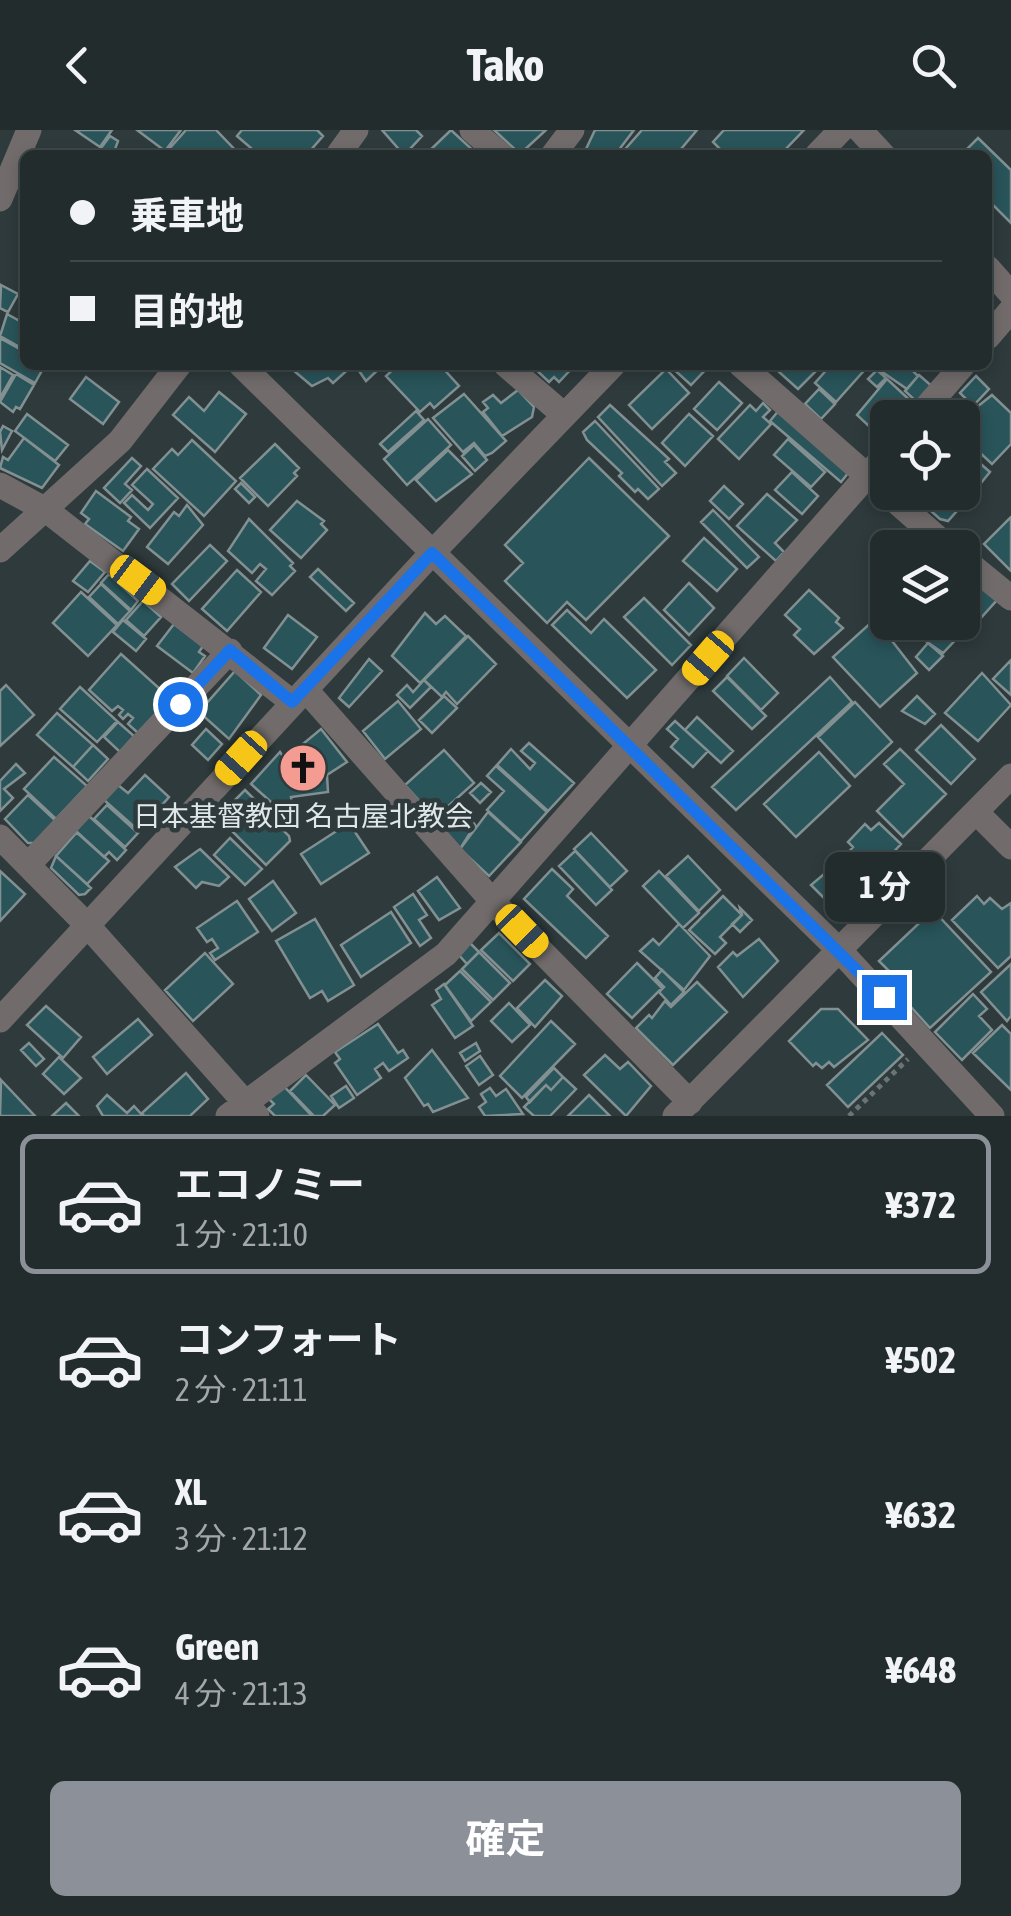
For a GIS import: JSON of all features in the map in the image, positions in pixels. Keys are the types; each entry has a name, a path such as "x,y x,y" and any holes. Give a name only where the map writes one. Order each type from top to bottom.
{"street":[{"path":"472,130 495,150"},
{"path":"557,150 572,130"},
{"path":"821,150 841,130"},
{"path":"860,130 879,150"},
{"path":"0,199 21,141"},
{"path":"992,273 1011,294"},
{"path":"992,331 1011,310"},
{"path":"0,550 120,442 175,370"},
{"path":"246,370 841,952 992,1116"},
{"path":"512,370 564,416"},
{"path":"0,1020 432,553 608,370"},
{"path":"746,370 928,530"},
{"path":"933,400 959,370"},
{"path":"0,836 88,926 243,1111 446,954 870,472"},
{"path":"0,485 46,510 230,650 299,696 682,1109 1011,776"},
{"path":"980,573 1011,598"},
{"path":"29,864 230,650"},
{"path":"976,812 1011,847"}],"path":[{"path":"849,1116 926,1042"}],"building":[{"path":"75,130 112,130 100,147"},
{"path":"137,130 181,130 164,150"},
{"path":"186,130 216,130 235,150 173,150 170,148"},
{"path":"242,130 317,130 323,136 311,150 253,150 237,136"},
{"path":"382,130 416,130 422,136 413,150 400,150"},
{"path":"451,130 473,150 430,150"},
{"path":"494,130 546,130 524,150 516,150"},
{"path":"595,130 634,130 619,150 586,149"},
{"path":"642,130 697,130 680,150 624,150"},
{"path":"724,130 804,130 785,150 721,150 713,142"},
{"path":"110,136 118,141 115,150 101,148"},
{"path":"978,138 990,150 966,150"},
{"path":"992,152 1011,170 1011,223 992,204"},
{"path":"1,285 18,294 8,312 0,308"},
{"path":"7,314 20,321 20,347 0,336"},
{"path":"0,338 20,349 20,370 42,370 35,383 0,363"},
{"path":"0,367 13,375 0,398"},
{"path":"293,370 347,370 333,383 328,378 312,386"},
{"path":"358,370 378,370 366,381"},
{"path":"393,370 445,370 459,386 434,408 430,403 420,412 386,376"},
{"path":"536,370 570,370 559,382 554,377 549,382"},
{"path":"665,370 689,393 652,429 629,405"},
{"path":"674,370 705,370 691,385"},
{"path":"781,370 817,370 798,389"},
{"path":"827,370 865,370 836,402 815,383"},
{"path":"877,370 886,378 877,387 868,379"},
{"path":"879,370 912,370 918,376 907,389"},
{"path":"16,374 34,385 20,409 16,407 13,412 0,402"},
{"path":"919,375 934,388 923,400 915,400 905,391"},
{"path":"976,376 989,389 979,400 967,400 960,393"},
{"path":"86,377 119,402 103,424 70,399"},
{"path":"887,379 910,400 870,400 870,427 857,415"},
{"path":"719,382 742,403 717,430 694,409"},
{"path":"819,389 835,404 821,419 805,404"},
{"path":"518,390 534,407 532,417 502,436 483,412 488,408 483,402 493,395 501,403"},
{"path":"219,392 246,414 215,452 173,415 189,397 204,411"},
{"path":"464,394 506,441 485,456 474,443 463,452 433,418"},
{"path":"992,395 1011,413 1011,444 992,464 980,453 980,405"},
{"path":"763,403 770,410 763,417 771,424 739,459 718,439 750,405 756,411"},
{"path":"610,405 669,459 665,462 676,473 662,486 598,417"},
{"path":"780,409 849,472 841,482 770,421"},
{"path":"416,411 424,420 388,452 380,444"},
{"path":"27,414 68,445 55,461 15,431"},
{"path":"689,414 713,436 685,466 662,443"},
{"path":"428,419 451,445 407,485 384,459"},
{"path":"595,421 659,489 648,499 638,489 635,492 619,476 622,473 587,440 583,432"},
{"path":"3,426 12,431 2,450 0,432"},
{"path":"24,438 59,465 42,488 0,468 3,457 8,460"},
{"path":"788,439 825,472 811,487 774,455"},
{"path":"192,440 236,481 204,516 153,469 172,449 178,455"},
{"path":"275,444 299,468 294,473 297,476 268,506 240,478"},
{"path":"474,445 487,460 475,471 462,456"},
{"path":"448,450 472,474 436,501 416,480"},
{"path":"132,458 141,466 125,484 132,490 120,503 104,488"},
{"path":"589,458 669,536 586,620 567,602 547,623 505,581 523,563 505,545"},
{"path":"980,463 990,472 980,482"},
{"path":"147,469 178,498 150,528 124,503 132,495 148,510 153,504 132,485"},
{"path":"792,472 818,496 802,514 775,490"},
{"path":"241,483 255,497 249,503 235,489"},
{"path":"724,486 743,504 729,519 710,501"},
{"path":"96,491 131,517 128,521 139,529 123,551 85,524 89,519 81,513"},
{"path":"767,494 797,520 775,543 784,552 776,561 737,526"},
{"path":"297,501 324,521 321,524 327,530 301,558 270,530"},
{"path":"187,505 203,525 168,564 147,547 174,512 179,516"},
{"path":"713,510 759,557 747,568 701,522"},
{"path":"932,510 958,510 948,521"},
{"path":"1011,517 1011,571 984,544"},
{"path":"249,519 293,563 290,566 295,571 272,595 256,581 266,569 260,564 252,573 228,551"},
{"path":"704,538 737,569 717,591 683,561"},
{"path":"210,545 227,561 189,601 172,584"},
{"path":"90,561 105,572 88,592 73,581"},
{"path":"318,569 354,603 346,611 310,577"},
{"path":"237,570 261,592 227,631 202,609"},
{"path":"109,574 138,601 131,610 101,583"},
{"path":"689,583 714,608 689,635 664,610"},
{"path":"101,584 130,611 118,624 89,597"},
{"path":"980,585 997,600 980,619"},
{"path":"809,590 839,618 836,622 843,628 814,654 794,635 800,629 785,615"},
{"path":"81,592 117,625 88,656 53,623"},
{"path":"644,598 691,645 672,665 624,617"},
{"path":"143,601 161,617 144,636 126,620"},
{"path":"567,610 591,633 604,619 656,670 627,698 552,625"},
{"path":"425,613 436,624 445,616 466,636 420,683 392,656"},
{"path":"288,615 317,637 292,669 264,648"},
{"path":"123,620 146,639 136,651 113,632"},
{"path":"174,624 203,646 199,652 205,656 193,673 157,646"},
{"path":"870,624 870,640 891,640 917,673 880,707 833,657"},
{"path":"468,636 496,664 457,704 446,692 442,697 424,680"},
{"path":"924,640 955,640 943,653"},
{"path":"928,643 943,656 929,670 916,657"},
{"path":"121,654 170,698 138,733 128,724 133,718 128,714 123,719 119,715 123,710 118,706 112,711 89,690"},
{"path":"744,658 778,693 761,710 727,676"},
{"path":"369,659 382,671 349,707 339,698"},
{"path":"1011,660 1011,695 993,679"},
{"path":"235,671 261,695 229,739 199,712"},
{"path":"982,673 1011,705 978,741 945,713"},
{"path":"727,677 766,716 752,729 713,691"},
{"path":"830,677 852,702 736,810 712,787"},
{"path":"424,680 431,687 410,708 397,695 407,685 413,692"},
{"path":"6,685 34,715 0,746 0,691"},
{"path":"80,687 117,721 97,742 60,709"},
{"path":"444,696 457,708 432,733 419,720"},
{"path":"917,696 935,714 925,724 902,711"},
{"path":"398,701 421,729 385,759 363,731"},
{"path":"855,702 892,742 855,777 818,737"},
{"path":"57,713 93,745 73,767 37,735"},
{"path":"697,717 733,751 721,763 685,730"},
{"path":"675,721 708,751 693,767 671,747 678,739 667,729"},
{"path":"118,722 134,736 120,752 104,737"},
{"path":"941,725 975,759 951,784 916,750"},
{"path":"206,729 222,744 208,760 192,745"},
{"path":"321,729 347,762 327,775 328,792 291,797 292,806 281,811 251,784 280,752 285,759"},
{"path":"529,743 574,783 548,811 497,765 511,749 530,769 535,763 521,751"},
{"path":"93,745 108,759 88,781 73,767"},
{"path":"900,749 946,794 903,837 877,811 904,784 884,764"},
{"path":"444,750 474,783 435,818 405,785"},
{"path":"819,752 850,786 796,837 764,804"},
{"path":"54,757 87,786 56,819 24,789"},
{"path":"16,764 25,773 4,789 13,798 0,811 0,781"},
{"path":"496,766 547,812 521,841 487,810 504,791 487,776"},
{"path":"145,775 169,797 139,831 104,800 118,785 128,793"},
{"path":"481,783 491,792 480,803 470,793"},
{"path":"245,790 272,817 267,821 275,830 279,826 289,836 290,841 266,865 218,817"},
{"path":"28,795 56,821 36,843 28,843 5,819"},
{"path":"461,804 475,825 460,849 438,829"},
{"path":"107,805 138,833 125,847 94,819"},
{"path":"488,812 521,842 489,876 460,849"},
{"path":"89,816 126,850 117,860 109,852 104,857 75,831"},
{"path":"349,823 369,853 321,884 301,854"},
{"path":"879,823 901,844 871,876 848,853 853,847 848,842 865,824 871,830"},
{"path":"77,832 109,861 87,884 56,856"},
{"path":"591,833 627,871 610,887 574,849"},
{"path":"230,838 262,869 245,885 214,855"},
{"path":"200,849 229,877 219,886 202,882 196,888 175,867"},
{"path":"575,851 612,890 596,905 559,866"},
{"path":"848,854 872,877 855,893 849,887 828,902 811,885"},
{"path":"56,856 91,888 85,894 79,895 51,868"},
{"path":"688,856 720,890 699,911 666,876"},
{"path":"552,869 573,889 567,896 608,936 586,958 524,899"},
{"path":"0,871 25,894 0,921"},
{"path":"659,871 699,913 683,928 643,886"},
{"path":"437,877 460,908 439,920 418,891"},
{"path":"273,881 296,913 272,931 249,899"},
{"path":"413,894 427,915 419,920 431,938 420,946 394,907"},
{"path":"723,896 742,915 720,937 726,943 715,954 689,930"},
{"path":"977,896 984,904 990,898 1002,909 1011,903 1011,956 998,968 952,920"},
{"path":"237,901 258,932 215,960 210,953 218,948 212,939 207,942 197,928"},
{"path":"740,908 752,920 740,932 732,924 742,915"},
{"path":"933,910 991,972 930,1028 882,975 888,970 879,961"},
{"path":"391,912 411,943 361,977 341,945"},
{"path":"315,919 354,985 328,1001 322,991 310,998 276,941"},
{"path":"679,924 710,956 684,990 640,951 653,939 659,945"},
{"path":"499,933 530,964 513,981 481,950"},
{"path":"759,939 778,961 743,997 718,967 733,952 737,956"},
{"path":"470,943 479,952 467,964 458,954"},
{"path":"479,952 510,983 493,1000 462,969"},
{"path":"205,953 233,984 193,1021 165,990"},
{"path":"637,963 662,988 632,1018 607,994"},
{"path":"1011,964 1011,1016 1007,1021 981,992"},
{"path":"662,970 684,992 671,1005 659,992 664,987 655,978"},
{"path":"460,971 491,1002 471,1021 445,985"},
{"path":"545,980 562,996 535,1027 517,1008"},
{"path":"697,982 727,1012 673,1065 636,1028 649,1015 652,1018 665,1001 671,1007"},
{"path":"444,984 473,1026 455,1038 432,1005 441,999 436,990"},
{"path":"973,994 987,1009 979,1016 992,1030 962,1060 935,1032"},
{"path":"509,1003 530,1025 512,1042 491,1021"},
{"path":"46,1006 81,1037 63,1058 27,1025"},
{"path":"821,1009 838,1009 868,1040 834,1067 829,1062 822,1068 816,1063 813,1066 789,1041"},
{"path":"138,1019 152,1035 107,1074 93,1057"},
{"path":"551,1021 575,1044 522,1098 500,1076"},
{"path":"378,1024 398,1053 403,1050 408,1058 389,1071 383,1063 375,1069 381,1078 357,1095 335,1063 340,1059 335,1052"},
{"path":"1002,1025 1011,1034 1011,1090 973,1053"},
{"path":"882,1033 903,1055 848,1107 827,1085"},
{"path":"29,1043 44,1059 36,1066 21,1050"},
{"path":"476,1043 480,1051 465,1061 460,1053"},
{"path":"432,1050 468,1098 433,1112 428,1104 424,1106 405,1078"},
{"path":"605,1055 620,1069 628,1062 651,1086 626,1116 584,1075"},
{"path":"480,1056 493,1075 479,1085 466,1066"},
{"path":"59,1057 81,1078 64,1094 43,1074"},
{"path":"554,1068 563,1077 551,1090 546,1085 530,1102 526,1097"},
{"path":"186,1073 208,1099 190,1116 144,1116 142,1113"},
{"path":"306,1075 335,1105 323,1116 314,1116 290,1091"},
{"path":"563,1077 576,1089 550,1116 534,1116 524,1107 546,1085 551,1090"},
{"path":"1,1080 35,1116 0,1116"},
{"path":"278,1080 312,1116 275,1116 268,1109 274,1104 264,1094"},
{"path":"346,1086 354,1098 339,1108 331,1096"},
{"path":"490,1088 496,1096 506,1089 523,1114 485,1116 479,1107 486,1102 481,1094"},
{"path":"107,1095 127,1113 134,1106 143,1116 103,1116 97,1106"},
{"path":"589,1095 610,1116 568,1116"},
{"path":"66,1103 79,1116 52,1116"}],"place":[{"name":"日本基督教団 名古屋北教会","path":"303,768"}],"route":[{"path":"180,704 230,650 292,702 432,553 884,997"}]}
